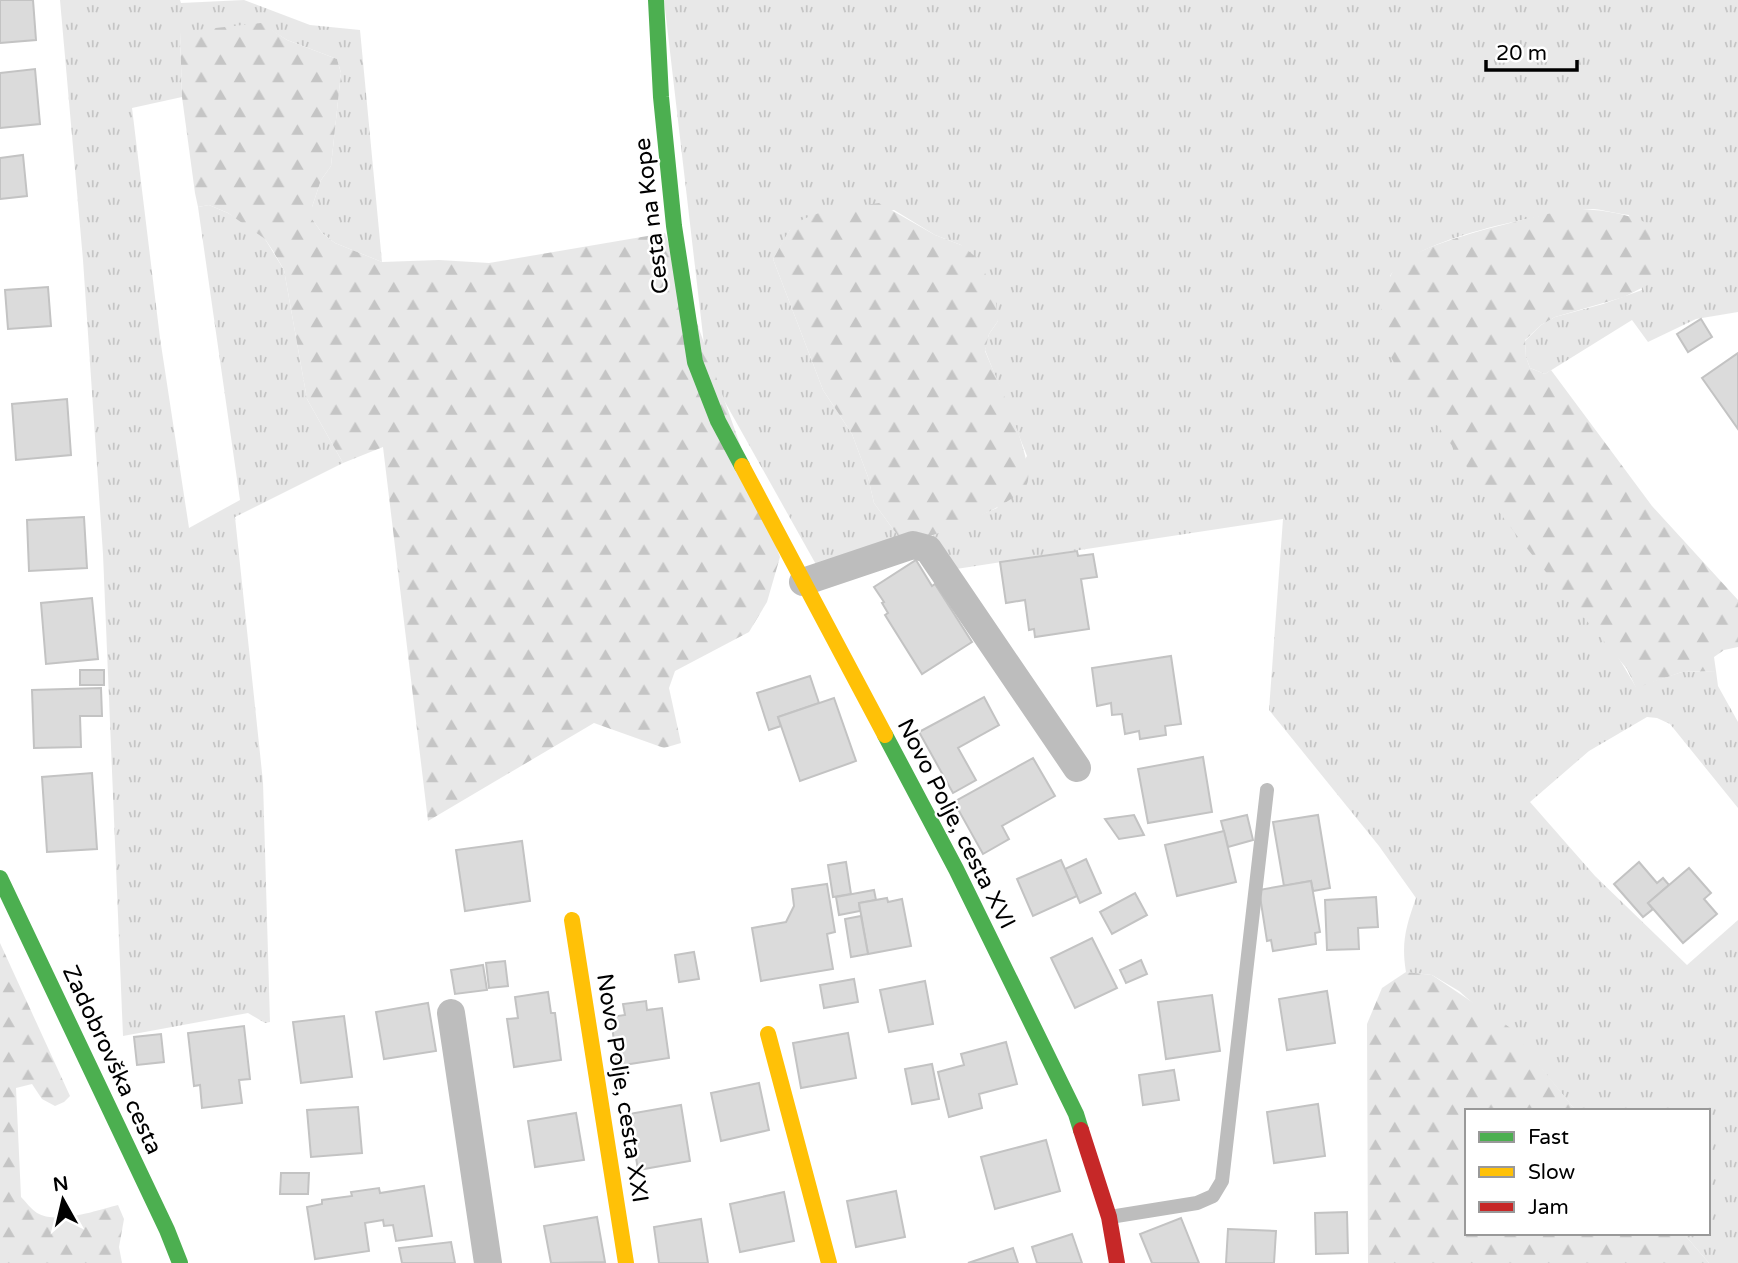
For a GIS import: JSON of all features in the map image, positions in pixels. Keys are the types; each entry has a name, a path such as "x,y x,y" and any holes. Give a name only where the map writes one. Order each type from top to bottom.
{"street":[{"name":"Cesta na Kope","path":"656,0 662,97 676,239 695,362 718,421"},
{"name":"Novo Polje, cesta XVI","path":"718,421 960,877 1076,1114 1108,1217 1117,1263"},
{"path":"803,582 913,545 928,549 1077,768"},
{"name":"Zadobrovška cesta","path":"0,878 161,1217 180,1263"},
{"name":"Novo Polje, cesta XXI","path":"572,920 626,1263"},
{"path":"451,1013 488,1263"},
{"path":"768,1034 829,1263"}],"lane":[{"path":"1108,1217 1197,1203 1213,1196 1222,1181 1267,790"}],"green space":[{"path":"60,0 180,0 181,3 244,0 310,25 360,30 382,262 335,243 322,233 312,219 312,207 321,180 331,166 341,73 337,59 287,40 261,24 180,33 182,97 132,108 160,338 189,528 240,500 198,207 209,205 249,226 265,239 284,270 307,399 343,463 235,517 263,782 270,1022 265,1023 248,1013 123,1036 103,554 83,260"},
{"path":"664,0 1738,0 1738,312 1696,319 1648,342 1632,320 1545,374 1530,368 1525,341 1541,325 1555,317 1642,290 1629,215 1595,209 1571,211 1483,229 1425,250 1404,262 1390,276 1636,687 1682,672 1716,671 1718,686 1738,722 1738,808 1670,724 1647,717 1589,751 1530,802 1595,876 1687,965 1738,920 1738,1263 1709,1263 1685,1235 1710,1235 1710,1109 1574,1109 1528,1052 1459,991 1432,975 1406,972 1405,935 1416,898 1379,846 1269,710 1283,519 956,569 933,535 997,508 1027,456 985,350 989,334 998,321 961,245 935,235 894,210 790,230 773,259 823,390 852,434 868,477 874,503 901,540 818,568 707,370"},
{"path":"261,23 287,40 337,59 341,73 331,166 321,180 312,207 312,219 322,233 335,243 382,262 439,260 489,263 665,233 780,557 767,602 749,632 675,671 669,688 681,743 664,748 594,723 428,821 383,447 343,463 307,399 284,270 265,239 228,213 209,205 198,207 195,193 182,97 180,32"},
{"path":"879,203 935,235 961,245 977,258 984,270 996,303 998,321 989,334 985,351 1013,419 1028,473 1027,484 1021,491 999,506 933,535 901,540 874,503 868,477 852,434 823,390 773,259 790,230 807,217 831,210"},
{"path":"1571,209 1610,212 1647,223 1659,279 1624,297 1555,317 1541,325 1525,340 1526,357 1530,368 1545,374 1551,370 1652,506 1738,600 1738,647 1724,650 1714,657 1716,671 1682,672 1636,688 1627,669 1497,510 1404,378 1383,340 1380,323 1386,289 1395,268 1407,259 1450,240"},
{"path":"0,943 70,1096 55,1106 42,1099 32,1084 16,1088 21,1197 37,1213 55,1218 118,1205 124,1219 119,1247 122,1263 0,1263"},
{"path":"1406,972 1432,975 1509,1027 1574,1109 1465,1109 1465,1235 1685,1235 1709,1263 1368,1263 1367,1024 1382,988"}],"building":[{"path":"0,0 33,0 36,40 0,43"},
{"path":"35,69 40,124 0,128 0,73"},
{"path":"23,155 27,196 0,199 0,158"},
{"path":"48,287 51,326 8,329 5,290"},
{"path":"1701,319 1712,337 1688,352 1677,334"},
{"path":"1738,353 1738,429 1702,378"},
{"path":"67,399 71,455 16,460 12,404"},
{"path":"84,517 87,568 29,571 27,520"},
{"path":"1077,551 1078,556 1093,554 1097,577 1081,579 1089,629 1035,637 1034,629 1029,630 1025,600 1006,603 1000,562"},
{"path":"916,560 932,586 935,584 972,642 922,674 885,615 888,613 882,603 884,602 874,587"},
{"path":"92,598 98,659 46,664 41,603"},
{"path":"1171,656 1181,724 1165,726 1166,735 1140,739 1139,731 1125,734 1122,714 1112,715 1111,703 1097,706 1092,668"},
{"path":"80,670 104,670 104,685 80,685"},
{"path":"810,676 819,703 778,717 781,726 769,730 757,693"},
{"path":"101,688 102,716 80,716 81,747 34,748 32,690"},
{"path":"984,697 999,725 958,748 976,780 953,793 919,732"},
{"path":"834,698 856,761 800,781 778,717"},
{"path":"1203,757 1212,812 1148,823 1138,769"},
{"path":"1033,758 1055,796 1002,826 1009,839 983,854 954,802"},
{"path":"92,773 97,849 47,852 42,777"},
{"path":"1134,815 1144,835 1119,839 1105,819"},
{"path":"1247,815 1253,840 1228,847 1221,821"},
{"path":"1318,815 1330,888 1313,891 1311,881 1284,886 1273,822"},
{"path":"1224,831 1236,882 1177,896 1165,845"},
{"path":"522,841 530,901 465,911 456,850"},
{"path":"1086,859 1101,893 1080,903 1065,869"},
{"path":"1061,860 1077,896 1033,916 1017,879"},
{"path":"846,862 851,894 833,897 828,865"},
{"path":"1639,862 1657,883 1663,878 1669,885 1648,903 1653,909 1643,917 1614,884"},
{"path":"1689,868 1711,893 1704,899 1717,914 1683,943 1648,903"},
{"path":"1311,881 1320,932 1315,933 1316,944 1273,951 1271,940 1267,941 1259,890"},
{"path":"827,884 835,932 827,934 833,969 761,981 752,928 786,922 794,906 792,889"},
{"path":"874,890 876,900 859,903 860,911 839,915 836,897"},
{"path":"1135,893 1147,915 1112,934 1100,912"},
{"path":"1376,897 1378,927 1358,928 1359,949 1327,950 1325,900"},
{"path":"887,898 888,902 902,899 911,946 868,954 859,903"},
{"path":"861,916 868,954 851,957 845,919"},
{"path":"1092,938 1117,988 1075,1008 1051,958"},
{"path":"694,952 699,979 679,982 675,955"},
{"path":"1141,960 1147,974 1126,983 1120,970"},
{"path":"505,961 508,986 489,988 486,963"},
{"path":"483,965 487,990 455,994 451,970"},
{"path":"854,979 858,1002 824,1008 820,985"},
{"path":"925,981 933,1024 889,1032 880,990"},
{"path":"1327,991 1335,1043 1287,1050 1279,999"},
{"path":"548,992 551,1013 555,1013 561,1060 514,1067 507,1019 518,1018 515,997"},
{"path":"1212,995 1220,1051 1166,1059 1158,1002"},
{"path":"646,1001 647,1010 662,1008 669,1058 617,1066 611,1017 625,1015 623,1004"},
{"path":"428,1003 436,1051 384,1059 376,1012"},
{"path":"344,1016 352,1077 301,1083 293,1022"},
{"path":"244,1026 250,1079 239,1080 242,1103 202,1108 200,1085 194,1086 188,1033"},
{"path":"848,1033 856,1078 801,1088 793,1043"},
{"path":"161,1034 164,1062 137,1065 134,1037"},
{"path":"1006,1042 1017,1084 979,1094 982,1108 949,1117 938,1072 964,1065 961,1054"},
{"path":"932,1064 939,1099 912,1104 905,1069"},
{"path":"1174,1070 1179,1100 1143,1105 1139,1075"},
{"path":"759,1083 769,1130 721,1141 711,1093"},
{"path":"1318,1104 1325,1156 1274,1163 1267,1112"},
{"path":"681,1105 690,1161 638,1170 629,1114"},
{"path":"358,1107 362,1153 311,1157 307,1110"},
{"path":"576,1113 584,1160 535,1167 528,1121"},
{"path":"1046,1140 1060,1191 995,1209 981,1157"},
{"path":"281,1173 309,1173 308,1194 280,1194"},
{"path":"424,1186 432,1236 396,1241 393,1225 384,1226 383,1220 365,1223 369,1251 315,1259 307,1207 322,1204 322,1200 352,1196 351,1192 379,1188 380,1193"},
{"path":"896,1191 905,1237 856,1247 847,1201"},
{"path":"784,1192 794,1241 740,1252 730,1204"},
{"path":"1347,1212 1348,1253 1316,1254 1315,1213"},
{"path":"597,1217 605,1262 551,1263 544,1226"},
{"path":"1181,1218 1199,1263 1152,1263 1140,1234"},
{"path":"701,1219 708,1263 659,1263 654,1227"},
{"path":"1228,1229 1276,1231 1274,1263 1226,1263"},
{"path":"1072,1234 1082,1263 1037,1263 1032,1247"},
{"path":"451,1242 455,1263 402,1263 399,1248"},
{"path":"1013,1248 1018,1263 968,1263"}],"traffic: fast":[{"path":"656,0 661,97 674,226 695,362 718,421 742,466"},
{"path":"885,735 956,869 1076,1114 1081,1130"},
{"path":"0,878 167,1230 180,1263"}],"traffic: slow":[{"path":"742,466 885,735"},
{"path":"572,920 626,1263"},
{"path":"768,1034 829,1263"}],"traffic: jam":[{"path":"1081,1130 1109,1217 1117,1263"}]}
